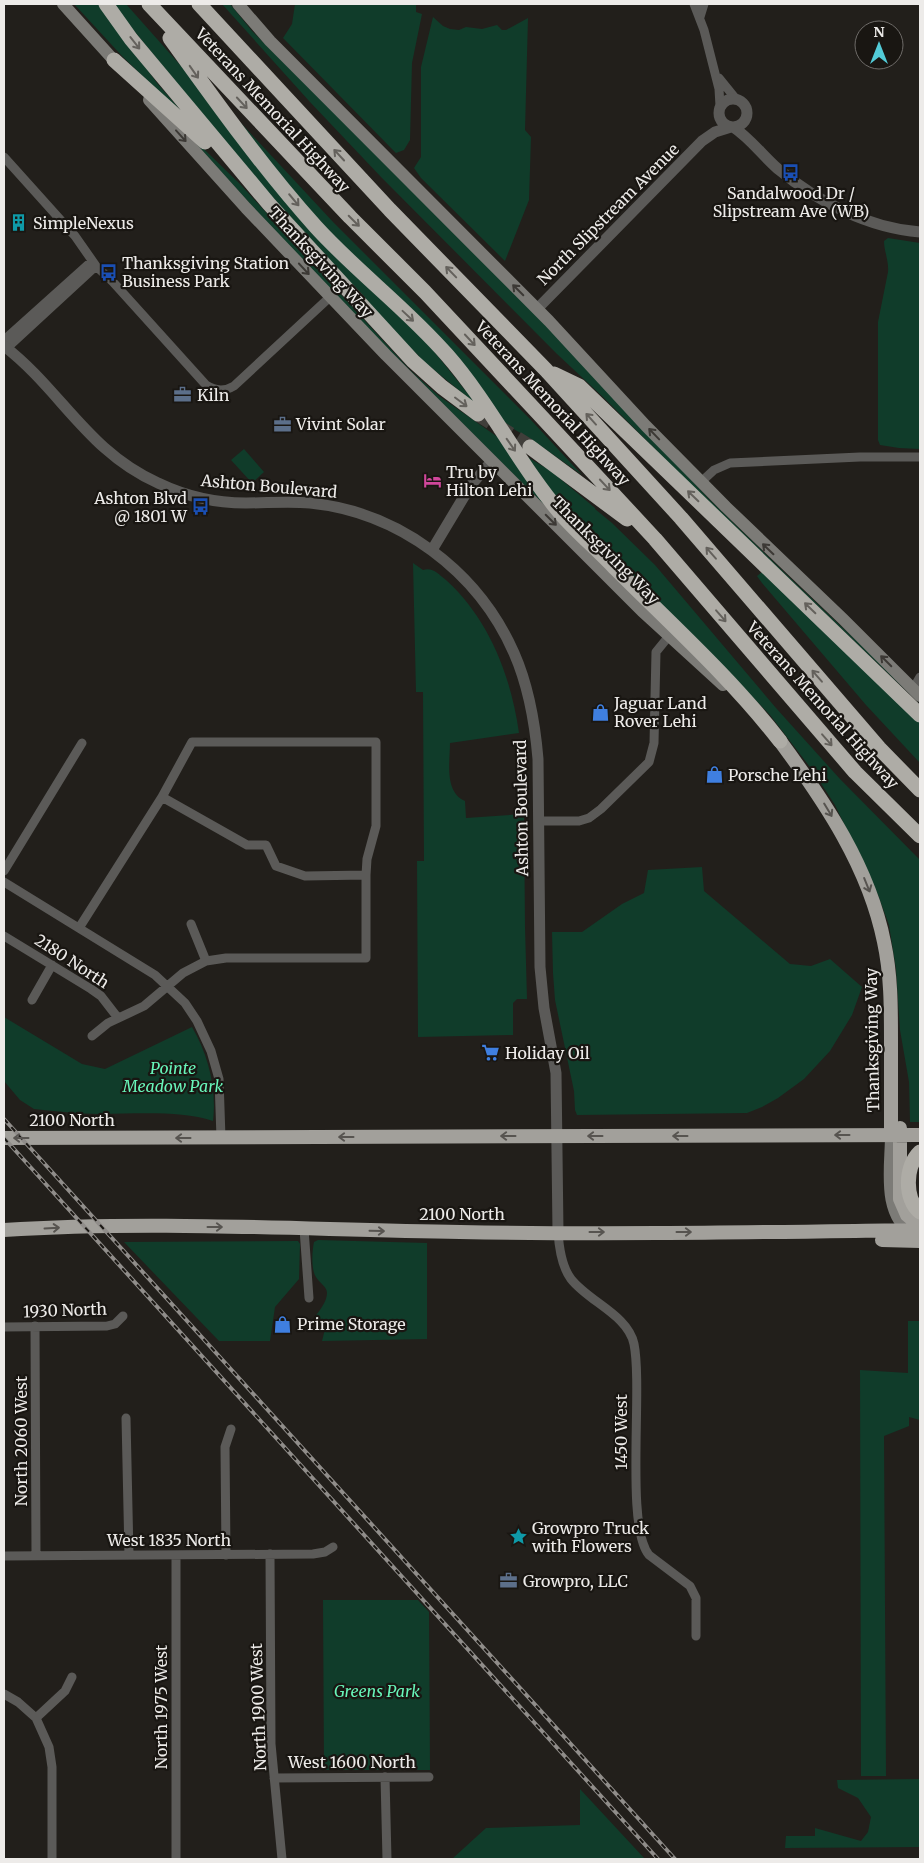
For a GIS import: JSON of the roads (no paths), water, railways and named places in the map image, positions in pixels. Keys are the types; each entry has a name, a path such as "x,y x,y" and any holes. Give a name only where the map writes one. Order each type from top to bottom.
{"highway":[{"path":"106,4 144,54 269,204 413,362 478,414"},
{"path":"147,4 223,112 315,225 349,261 430,336 448,357 485,404 502,433 563,516 737,690 780,741"},
{"name":"Veterans Memorial Highway","path":"147,4 350,217 432,299 655,539 855,772 920,836"},
{"name":"Veterans Memorial Highway","path":"199,4 384,203 546,370 682,518 879,748 920,790"},
{"path":"114,60 208,144 269,204"},
{"path":"546,370 579,386 920,715"},
{"path":"530,447 655,539"},
{"name":"Thanksgiving Way","path":"780,741 812,785 835,822 852,853 869,891 880,923 887,955 891,1028 899,1070 895,1135 900,1199 916,1229"},
{"name":"2100 North","path":"4,1138 920,1135"},
{"path":"920,1152 914,1158 910,1168 909,1194 914,1206 920,1212"},
{"name":"2100 North","path":"4,1230 86,1227 464,1232 734,1232 916,1229"},
{"path":"734,1232 797,1238 920,1239"}],"main road":[{"name":"Thanksgiving Way","path":"63,4 246,208 330,297 669,636 725,686 780,741"},
{"path":"238,4 270,41 537,309 701,482 917,692"},
{"path":"916,1229 920,1239"}],"street":[{"path":"694,4 700,17 719,89 721,121 732,127 790,178 835,207 876,224 920,232"},
{"path":"700,17 704,4"},
{"path":"712,67 727,90 746,107 748,129 757,148"},
{"path":"720,110 727,100 736,99"},
{"name":"North Slipstream Avenue","path":"702,141 720,110"},
{"path":"732,127 740,125 746,116"},
{"name":"North Slipstream Avenue","path":"537,309 702,141 716,132 732,127"},
{"path":"4,156 75,236 94,263 206,385 219,390 234,386 330,297"},
{"path":"5,345 94,263"},
{"name":"Ashton Boulevard","path":"5,345 34,373 84,430 107,452 134,471 159,484 196,497 222,502 309,503 359,513 394,527 432,550 473,588 492,613 514,654 526,689 536,733 541,981 556,1073 558,1232"},
{"path":"701,482 719,467 735,463 920,456"},
{"path":"432,550 468,491 492,461"},
{"path":"539,822 579,821 589,818 601,809 649,762 654,743 656,652 669,636"},
{"path":"917,692 920,676"},
{"path":"79,928 162,797 192,742 376,742 376,826 366,875 366,958 226,958 206,961 183,973 144,1006 100,1028 92,1036"},
{"path":"4,871 82,743"},
{"path":"162,797 247,845 266,845 276,866 305,876 366,875"},
{"path":"4,882 144,968 168,986 185,1003 197,1021 211,1051 219,1079 221,1138"},
{"path":"191,924 206,961"},
{"name":"2180 North","path":"4,936 101,996 118,1018"},
{"path":"32,1000 52,965"},
{"path":"304,1229 309,1298"},
{"name":"1450 West","path":"558,1232 563,1263 570,1278 588,1297 623,1323 634,1342 636,1366 637,1502 640,1540 649,1555 690,1586 696,1598 696,1636"},
{"name":"1930 North","path":"4,1327 107,1326 115,1324 123,1316"},
{"name":"North 2060 West","path":"35,1326 36,1556"},
{"path":"126,1418 129,1555"},
{"path":"226,1555 226,1447 231,1429"},
{"name":"West 1835 North","path":"4,1556 318,1554 333,1546"},
{"name":"North 1900 West","path":"270,1554 271,1744 282,1859"},
{"name":"North 1975 West","path":"176,1555 176,1859"},
{"path":"36,1718 65,1691 72,1677"},
{"path":"4,1694 18,1702 36,1718 49,1747 52,1767 52,1859"},
{"path":"385,1777 387,1859"},
{"name":"West 1600 North","path":"274,1778 429,1777"}],"tunnel":[{"path":"478,414 530,447"}],"railway":[{"path":"4,1119 675,1859"},
{"path":"4,1138 658,1859"}],"place":[{"name":"Sandalwood Dr / Slipstream Ave (WB)","path":"791,172"},
{"name":"SimpleNexus","path":"19,223"},
{"name":"Thanksgiving Station Business Park","path":"108,272"},
{"name":"Kiln","path":"183,395"},
{"name":"Vivint Solar","path":"282,424"},
{"name":"Tru by Hilton Lehi","path":"432,481"},
{"name":"Ashton Blvd @ 1801 W","path":"201,507"},
{"name":"Jaguar Land Rover Lehi","path":"600,712"},
{"name":"Porsche Lehi","path":"714,775"},
{"name":"Holiday Oil","path":"491,1053"},
{"name":"Prime Storage","path":"283,1324"},
{"name":"Growpro Truck with Flowers","path":"518,1537"},
{"name":"Growpro, LLC","path":"509,1581"}],"park label":[{"name":"Pointe Meadow Park","path":"173,1077"},
{"name":"Greens Park","path":"377,1691"}]}
